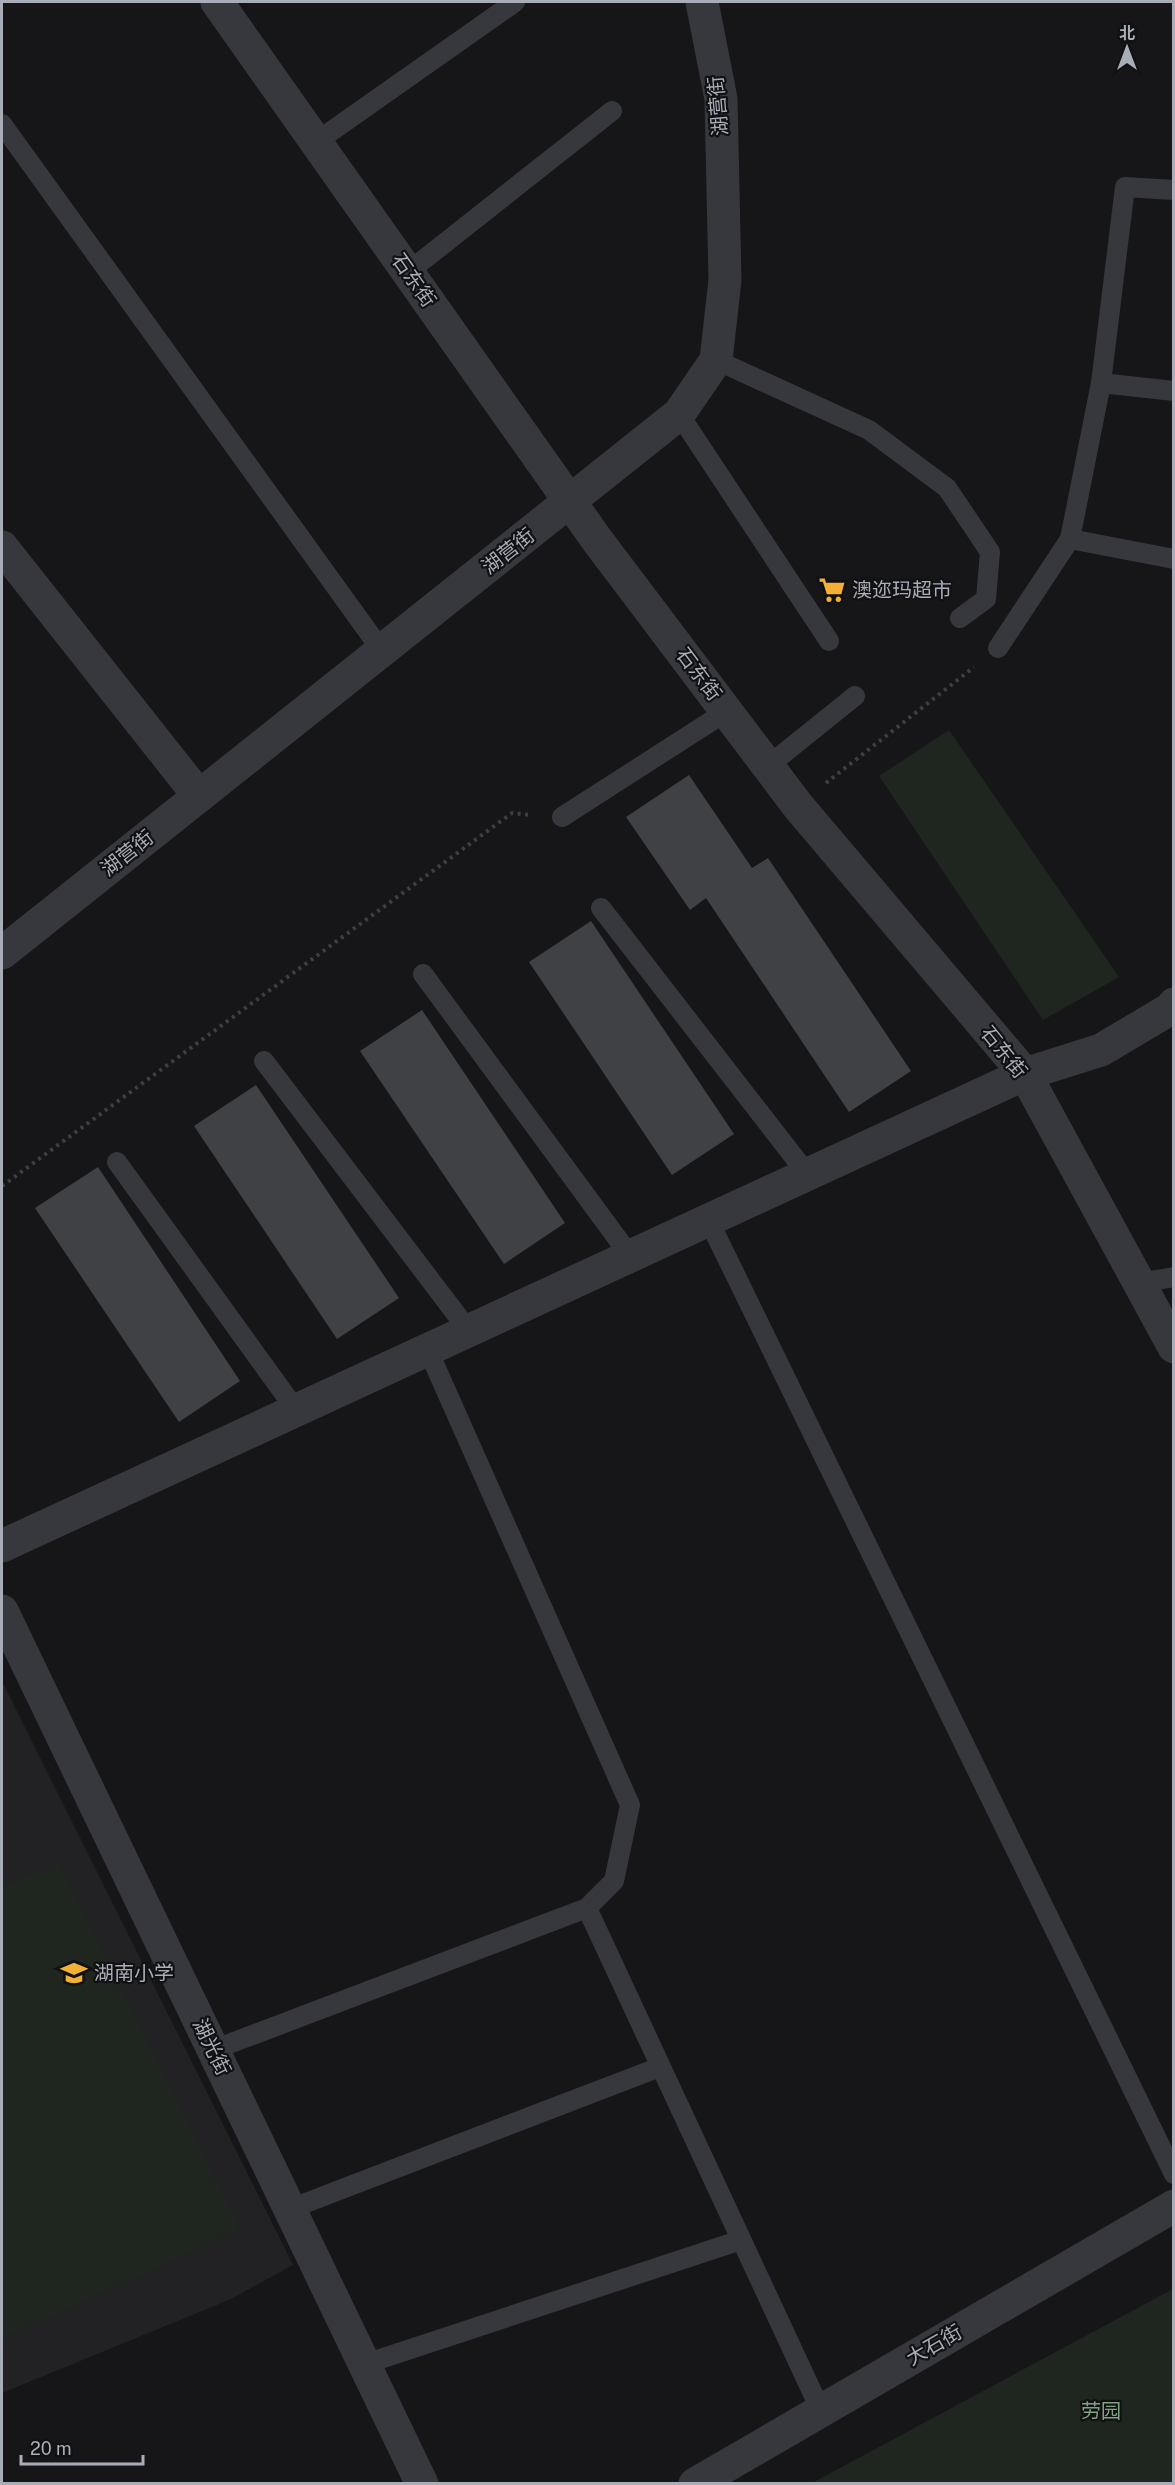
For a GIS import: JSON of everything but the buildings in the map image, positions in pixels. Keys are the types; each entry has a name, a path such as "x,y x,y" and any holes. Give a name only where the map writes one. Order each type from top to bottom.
{"street":[{"name":"石东街","path":"217,2 570,502 798,806 1025,1074 1171,1337"},
{"name":"湖营街","path":"2,953 679,414 717,360 725,280 721,99 702,2"},
{"path":"2,546 199,796"},
{"path":"2,1546 1025,1074 1101,1050 1170,1009 1173,1004"},
{"name":"湖光街","path":"2,1611 422,2484"},
{"name":"大石街","path":"695,2484 1173,2206"}],"lane":[{"path":"316,142 515,2"},
{"path":"408,272 612,111"},
{"path":"5,135 382,651"},
{"path":"998,648 1071,539 1101,383 1125,187 1173,190"},
{"path":"717,360 869,430 947,489 990,552 986,599 960,618"},
{"path":"1101,383 1173,391"},
{"path":"679,414 829,641"},
{"path":"1071,539 1173,559"},
{"path":"768,766 855,696"},
{"path":"562,817 727,711"},
{"path":"601,908 808,1175"},
{"path":"423,974 631,1257"},
{"path":"264,1061 469,1331"},
{"path":"117,1162 296,1410"},
{"path":"709,1221 1173,2174"},
{"path":"1139,1283 1173,1276"},
{"path":"213,2050 587,1908 614,1881 630,1805 428,1350"},
{"path":"587,1908 821,2411"},
{"path":"290,2209 660,2067"},
{"path":"364,2364 741,2240"}],"path":[{"path":"798,806 998,648"},
{"path":"2,1186 512,813 562,817"}],"shaded area":[{"name":"湖南小学","path":"2,1681 293,2265 229,2300 2,2393"}],"green space":[{"path":"949,730 1119,977 1043,1020 879,776"},
{"name":"湖南小学","path":"59,1863 240,2230 2,2339 2,1887"},
{"name":"劳园","path":"1173,2289 1173,2483 812,2483"}],"place":[{"name":"澳迩玛超市","path":"832,590"},
{"name":"湖南小学","path":"74,1973"}]}
